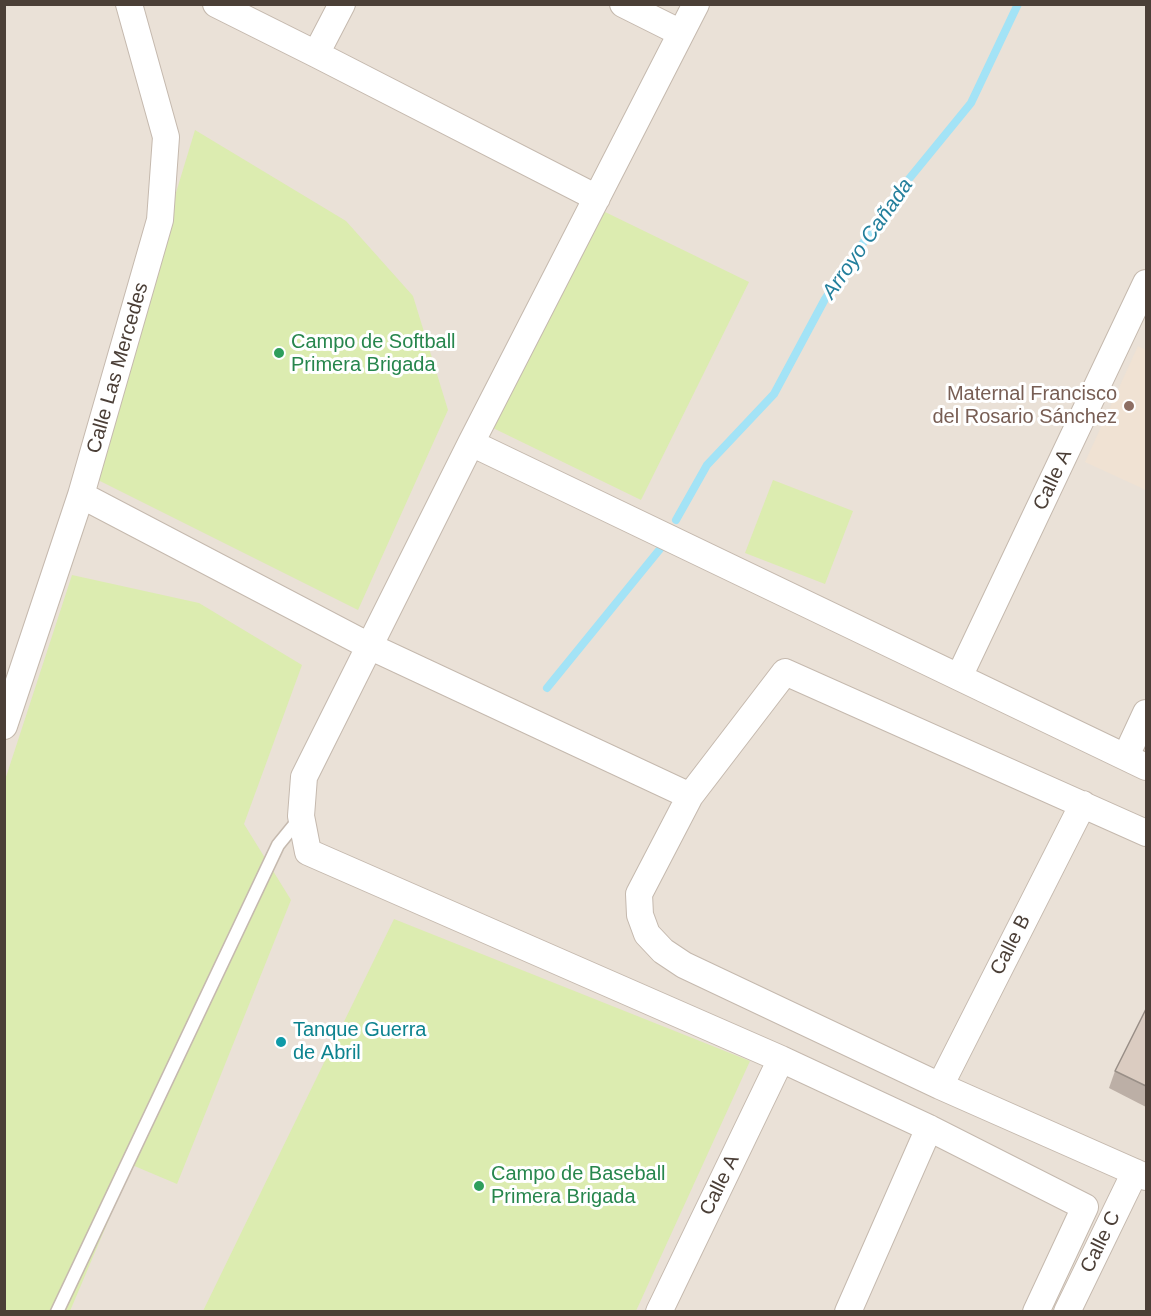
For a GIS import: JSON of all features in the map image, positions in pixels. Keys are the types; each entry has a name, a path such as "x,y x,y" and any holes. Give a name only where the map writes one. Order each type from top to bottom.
{"street":[{"name":"Calle Las Mercedes","path":"4,726 81,495 160,220 166,136 129,4"},
{"path":"216,4 597,198"},
{"path":"316,54 342,4"},
{"path":"623,4 681,33"},
{"path":"696,4 471,443 304,777 301,816 308,852 781,1059 929,1128 848,1311"},
{"name":"Calle A","path":"959,677 1146,283"},
{"path":"471,443 1136,762 1146,713"},
{"path":"81,495 369,646 690,795"},
{"path":"1141,1174 940,1086 684,965 663,951 647,934 640,915 639,894 690,795 785,672 1146,833"},
{"name":"Calle B","path":"940,1086 1083,804"},
{"name":"Calle A","path":"659,1311 781,1059"},
{"name":"Calle C","path":"929,1128 1085,1207 1036,1311"},
{"name":"Calle C","path":"1067,1311 1141,1174"}],"lane":[{"path":"57,1311 278,845 301,816"}],"shaded area":[{"path":"5,5 1146,5 1146,1311 5,1311"},
{"name":"Maternal Francisco del Rosario Sánchez","path":"1138,346 1146,350 1146,490 1085,462"}],"green space":[{"name":"Campo de Softball Primera Brigada","path":"195,130 346,221 413,296 448,410 358,610 90,476"},
{"path":"601,210 749,282 641,500 493,428"},
{"path":"773,480 853,511 825,584 745,553"},
{"path":"72,575 199,603 302,665 244,824 291,900 177,1184 132,1165 70,1311 5,1312 5,780"},
{"name":"Campo de Baseball Primera Brigada","path":"394,919 750,1061 636,1311 203,1311"}],"building":[{"path":"1146,1009 1146,1086 1115,1071"}],"waterway":[{"name":"Arroyo Cañada","path":"676,520 707,465 774,394 825,299 895,196 971,103 1018,4"},
{"path":"547,688 660,549"}],"place":[{"name":"Campo de Softball Primera Brigada","path":"279,353"},
{"name":"Maternal Francisco del Rosario Sánchez","path":"1129,406"},
{"name":"Tanque Guerra de Abril","path":"281,1042"},
{"name":"Campo de Baseball Primera Brigada","path":"479,1186"}]}
